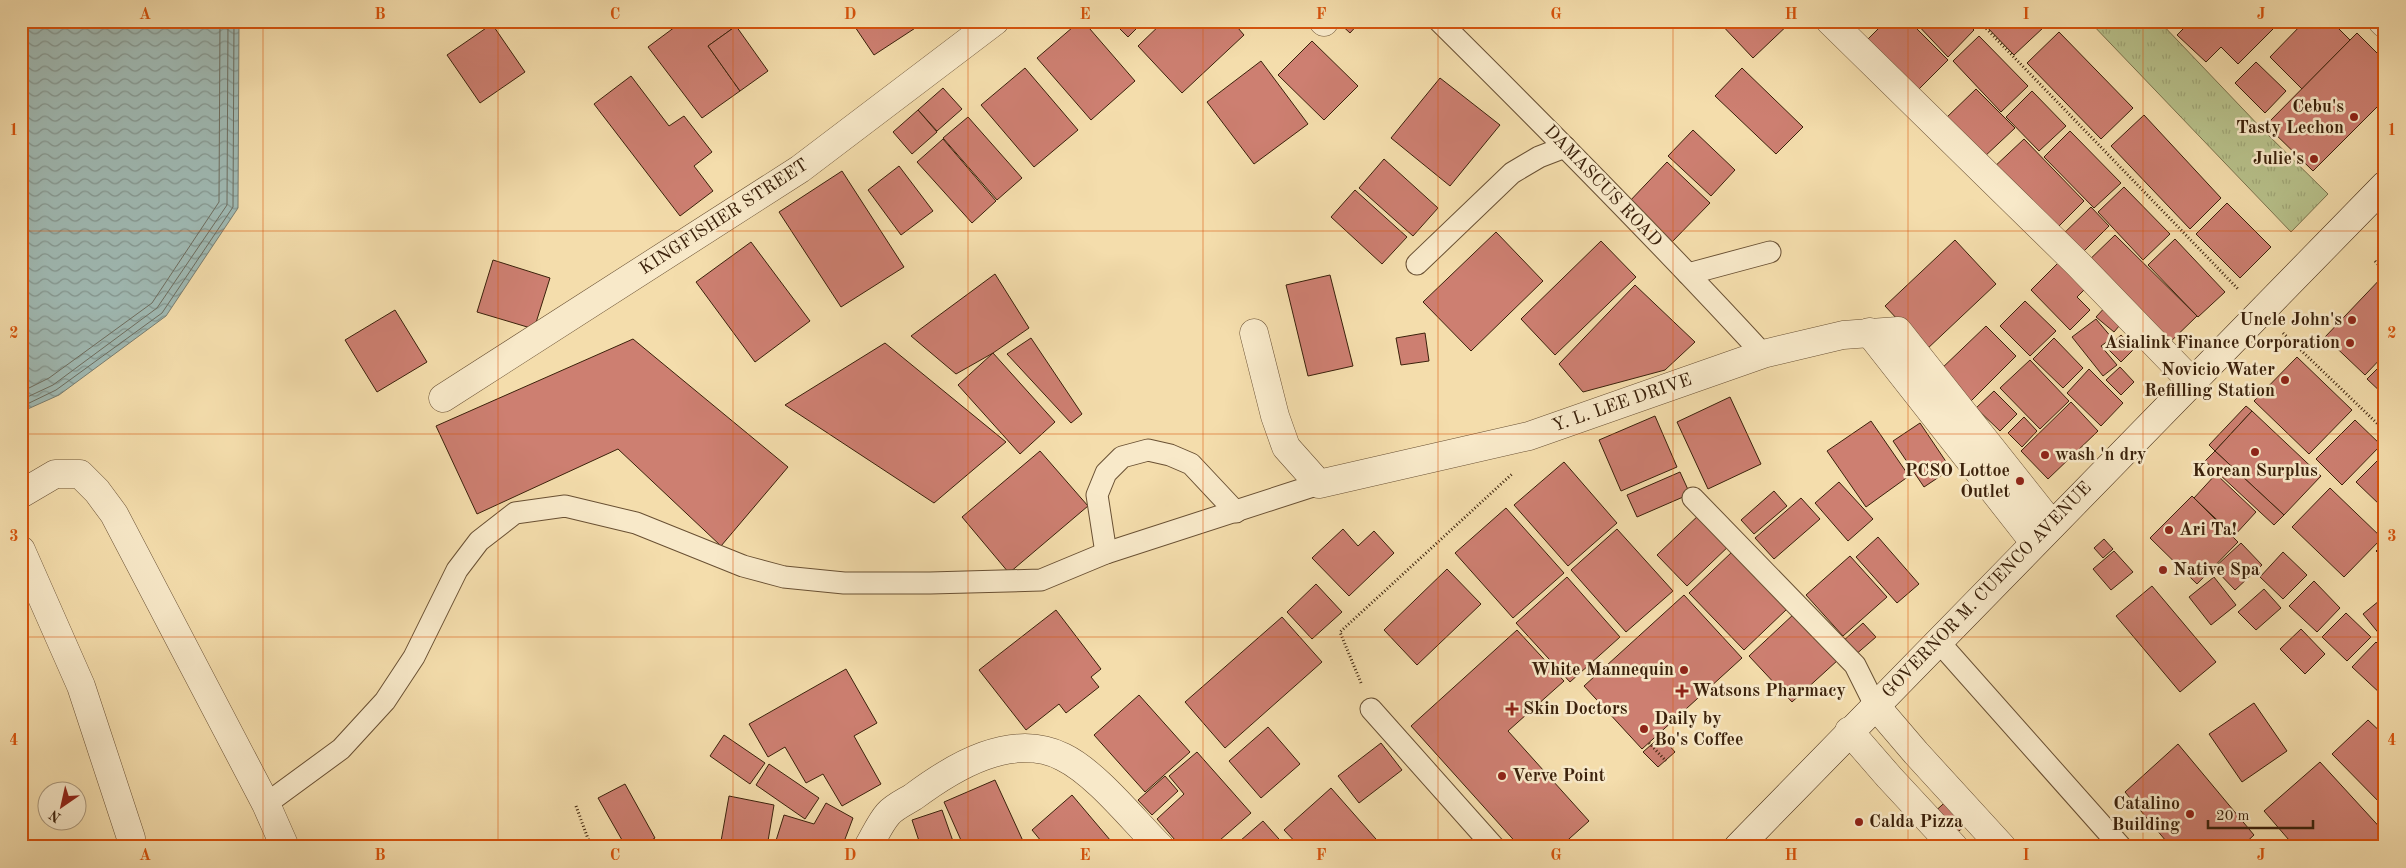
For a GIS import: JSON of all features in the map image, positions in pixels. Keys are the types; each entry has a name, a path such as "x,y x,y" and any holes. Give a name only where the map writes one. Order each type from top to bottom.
{"street":[{"name":"KINGFISHER STREET","path":"443,398 800,169 995,21"},
{"path":"1830,21 2078,264 2192,382"},
{"path":"2382,21 2385,24"},
{"name":"GOVERNOR M. CUENCO AVENUE","path":"1751,842 1849,731 2385,185"},
{"name":"Y. L. LEE DRIVE","path":"1319,484 1529,436 1763,354 1843,335 1898,331 1915,351 2043,534"},
{"path":"1869,332 2043,534"},
{"path":"1254,333 1275,416 1286,447 1319,484"},
{"path":"21,494 55,474 80,474 97,491 114,514 266,804 285,847"},
{"path":"21,550 81,686 132,838"},
{"path":"1875,705 2002,847"},
{"path":"1849,731 1889,778 1954,847"},
{"path":"868,847 888,814 938,778 974,760 1010,749 1033,749 1062,757 1092,778 1160,847"}],"lane":[{"name":"DAMASCUS ROAD","path":"1439,21 1565,147 1763,354"},
{"path":"1417,264 1512,173 1539,157 1565,147"},
{"path":"1688,274 1770,252"},
{"path":"1106,554 1097,494 1106,473 1122,457 1148,450 1170,455 1191,464 1236,512"},
{"path":"266,804 341,749 385,701 414,657 457,570 479,541 515,513 565,506 636,523 743,566 784,577 844,583 1041,580 1106,554 1319,484"},
{"path":"1693,498 1855,665 1875,705"},
{"path":"1938,641 2121,847"},
{"path":"1371,709 1494,847"}],"path":[{"path":"1979,21 2260,312 2385,431"},
{"path":"2375,261 2385,272"},
{"path":"1371,709 1340,632 1513,473"},
{"path":"1649,743 1666,761"},
{"path":"576,806 591,847"}],"green space":[{"path":"2089,21 2159,21 2262,129 2328,194 2291,232"}],"water":[{"path":"21,21 239,21 238,208 166,316 59,395 21,412"}],"building":[{"path":"683,21 732,21 736,26 708,46 740,91 702,118 648,47"},
{"path":"851,21 926,21 874,55"},
{"path":"1080,21 1083,21 1135,81 1091,120 1037,58"},
{"path":"1112,21 1144,21 1128,37"},
{"path":"1164,21 1232,21 1244,35 1182,93 1138,46"},
{"path":"1337,21 1361,21 1350,33"},
{"path":"1718,21 1792,21 1753,58"},
{"path":"1886,21 1909,21 1948,60 1917,91 1867,40"},
{"path":"1914,21 1965,21 1974,30 1948,57"},
{"path":"1981,21 2038,21 2044,27 2014,55"},
{"path":"2191,21 2281,21 2238,64 2221,47 2206,62 2177,35"},
{"path":"2305,21 2331,21 2350,40 2302,89 2270,57"},
{"path":"492,24 525,72 480,103 447,55"},
{"path":"736,26 768,71 740,91 708,46"},
{"path":"2059,32 2133,108 2101,139 2027,63"},
{"path":"2357,33 2385,61 2385,99 2313,171 2266,125"},
{"path":"1979,36 2028,86 2001,112 1953,61"},
{"path":"1312,41 1358,86 1324,120 1278,75"},
{"path":"1261,61 1308,124 1254,164 1207,102"},
{"path":"2256,62 2286,91 2265,113 2235,83"},
{"path":"1025,68 1078,130 1034,167 981,105"},
{"path":"1742,68 1803,127 1776,154 1715,96"},
{"path":"631,76 669,126 684,116 712,152 694,166 713,191 680,216 594,104"},
{"path":"1440,78 1500,125 1450,186 1391,138"},
{"path":"943,88 962,109 937,131 918,110"},
{"path":"1976,89 2015,128 1983,158 1945,119"},
{"path":"2032,91 2066,126 2039,151 2006,117"},
{"path":"918,110 937,132 912,154 893,132"},
{"path":"2144,115 2221,198 2190,229 2111,146"},
{"path":"968,117 1022,178 997,200 943,138"},
{"path":"1693,130 1735,170 1711,196 1668,156"},
{"path":"2070,131 2121,183 2094,208 2044,157"},
{"path":"943,139 996,201 972,223 917,162"},
{"path":"2024,139 2084,201 2053,232 1992,169"},
{"path":"1384,159 1438,208 1413,236 1359,188"},
{"path":"1667,162 1710,203 1669,245 1627,204"},
{"path":"899,166 933,211 901,235 868,190"},
{"path":"842,171 904,267 841,307 779,212"},
{"path":"2124,187 2170,234 2143,260 2098,212"},
{"path":"1355,190 1407,237 1382,264 1331,217"},
{"path":"2227,203 2271,247 2240,278 2196,234"},
{"path":"2091,207 2109,226 2077,258 2058,239"},
{"path":"1496,232 1543,281 1471,351 1423,302"},
{"path":"2115,235 2197,316 2164,348 2083,266"},
{"path":"2175,239 2225,292 2198,317 2148,265"},
{"path":"1955,240 1996,284 1926,350 1885,306"},
{"path":"1601,241 1636,277 1555,355 1521,319"},
{"path":"751,242 810,321 755,362 696,282"},
{"path":"493,260 550,278 534,329 477,312"},
{"path":"2061,260 2087,287 2077,297 2090,310 2070,330 2031,290"},
{"path":"995,274 1029,328 993,353 956,374 911,336"},
{"path":"2385,274 2385,354 2365,375 2325,337"},
{"path":"1330,275 1353,366 1308,376 1286,285"},
{"path":"1635,285 1695,342 1665,370 1583,392 1559,364"},
{"path":"2025,301 2056,331 2030,356 2000,326"},
{"path":"2108,304 2125,319 2114,332 2096,317"},
{"path":"395,310 427,362 377,392 345,340"},
{"path":"2096,319 2112,338 2101,346 2117,365 2103,376 2072,337"},
{"path":"1986,326 2016,356 1970,402 1939,371"},
{"path":"1425,333 1429,361 1401,365 1396,338"},
{"path":"2121,335 2135,348 2121,362 2107,348"},
{"path":"1031,338 1082,414 1071,423 1007,354"},
{"path":"2054,338 2083,368 2063,388 2033,359"},
{"path":"633,339 788,467 721,546 618,449 477,514 436,426"},
{"path":"885,343 1006,442 934,503 785,405"},
{"path":"993,353 1055,422 1020,454 958,385"},
{"path":"2297,357 2352,410 2309,454 2254,401"},
{"path":"2030,360 2069,401 2040,429 2000,388"},
{"path":"2385,361 2385,396 2367,379"},
{"path":"2120,367 2134,382 2121,395 2106,380"},
{"path":"2089,369 2123,403 2101,426 2067,393"},
{"path":"1994,391 2017,414 2000,431 1976,408"},
{"path":"1730,397 1761,464 1708,489 1677,422"},
{"path":"2071,402 2098,431 2048,479 2021,451"},
{"path":"2246,406 2252,411 2215,451 2209,445"},
{"path":"2252,411 2321,476 2284,515 2215,451"},
{"path":"1655,416 1677,467 1621,491 1599,440"},
{"path":"2024,417 2037,431 2022,447 2008,433"},
{"path":"2355,420 2381,445 2342,485 2316,459"},
{"path":"1871,421 1909,476 1866,507 1827,451"},
{"path":"1920,423 1951,469 1924,487 1893,441"},
{"path":"1040,451 1088,506 1009,573 962,517"},
{"path":"2215,451 2284,515 2274,525 2205,461"},
{"path":"2385,453 2385,502 2381,506 2356,482"},
{"path":"1564,462 1617,523 1568,566 1514,505"},
{"path":"1680,472 1690,494 1637,517 1627,495"},
{"path":"2216,474 2256,512 2234,536 2194,498"},
{"path":"1839,482 1873,519 1848,541 1815,503"},
{"path":"2330,488 2382,538 2344,577 2292,527"},
{"path":"1774,491 1787,506 1754,534 1741,520"},
{"path":"2192,496 2238,542 2197,584 2150,538"},
{"path":"1801,498 1820,519 1774,559 1755,538"},
{"path":"1506,508 1564,573 1513,618 1455,553"},
{"path":"1702,512 1732,543 1687,586 1657,555"},
{"path":"1343,529 1358,546 1374,531 1394,553 1349,596 1312,558"},
{"path":"1617,529 1673,591 1626,632 1571,570"},
{"path":"1878,537 1919,584 1897,603 1856,557"},
{"path":"2104,539 2113,549 2103,558 2094,548"},
{"path":"2385,542 2385,560 2376,551"},
{"path":"2241,543 2262,565 2235,590 2214,568"},
{"path":"1733,551 1787,609 1744,650 1689,593"},
{"path":"2114,551 2133,572 2111,590 2093,569"},
{"path":"2283,552 2307,575 2283,599 2260,577"},
{"path":"1850,556 1887,597 1843,636 1806,595"},
{"path":"1447,569 1481,604 1417,665 1384,630"},
{"path":"1567,577 1620,637 1570,682 1516,623"},
{"path":"2214,577 2236,605 2211,625 2189,597"},
{"path":"2314,581 2340,608 2317,632 2289,606"},
{"path":"1316,584 1342,612 1312,639 1287,612"},
{"path":"2152,586 2216,662 2180,692 2116,616"},
{"path":"2264,589 2281,608 2256,630 2238,612"},
{"path":"1684,595 1742,658 1642,749 1584,686"},
{"path":"2385,596 2385,641 2363,614"},
{"path":"1056,610 1101,669 1091,677 1099,687 1066,713 1059,704 1026,730 979,670"},
{"path":"1795,613 1838,660 1792,702 1749,656"},
{"path":"2346,613 2371,637 2347,661 2322,637"},
{"path":"1282,617 1322,662 1225,748 1185,702"},
{"path":"1863,623 1876,637 1854,656 1842,642"},
{"path":"2301,629 2325,654 2305,674 2280,649"},
{"name":"Verve Point","path":"1517,630 1564,681 1508,731 1589,821 1560,847 1520,847 1411,726"},
{"path":"2376,642 2385,651 2385,692 2382,695 2352,667"},
{"path":"846,669 877,723 854,736 881,784 842,806 823,774 806,783 785,747 768,757 749,724"},
{"path":"1139,695 1190,752 1145,792 1094,735"},
{"path":"2254,703 2287,751 2242,782 2209,734"},
{"path":"2368,720 2385,736 2385,808 2332,754"},
{"path":"1268,727 1300,764 1261,798 1229,761"},
{"path":"724,735 765,763 750,784 710,756"},
{"path":"1661,736 1675,752 1658,767 1643,752"},
{"path":"1381,743 1402,770 1359,803 1338,776"},
{"name":"Catalino Building","path":"2178,744 2254,835 2241,847 2171,847 2125,792"},
{"path":"1197,752 1251,813 1212,847 1181,847 1157,819 1184,794 1169,776"},
{"path":"2320,762 2385,833 2385,837 2374,847 2295,847 2264,811"},
{"path":"769,764 819,798 805,819 756,785"},
{"path":"1165,776 1178,791 1152,815 1138,800"},
{"path":"995,780 1023,841 1010,847 964,847 944,802"},
{"path":"625,784 655,838 640,847 626,847 598,798"},
{"path":"1331,788 1383,847 1300,847 1284,830"},
{"path":"1072,795 1116,847 1046,847 1032,830"},
{"path":"729,796 774,805 767,847 720,847"},
{"path":"1951,797 1972,820 1953,836 1932,814"},
{"path":"826,803 853,818 842,847 774,847 784,815 814,824"},
{"path":"942,810 955,847 921,847 912,820"},
{"path":"1263,821 1286,847 1233,847"},
{"path":"1886,839 1893,847 1878,847"}],"place":[{"name":"Cebu's Tasty Lechon","path":"2354,117"},
{"name":"Julie's","path":"2314,159"},
{"name":"Uncle John's","path":"2352,320"},
{"name":"Asialink Finance Corporation","path":"2350,343"},
{"name":"Novicio Water Refilling Station","path":"2285,380"},
{"name":"Korean Surplus","path":"2255,452"},
{"name":"wash 'n dry","path":"2045,455"},
{"name":"PCSO Lottoe Outlet","path":"2020,481"},
{"name":"Ari Ta!","path":"2169,530"},
{"name":"Native Spa","path":"2163,570"},
{"name":"White Mannequin","path":"1684,670"},
{"name":"Watsons Pharmacy","path":"1682,691"},
{"name":"Skin Doctors","path":"1512,709"},
{"name":"Daily by Bo's Coffee","path":"1644,729"},
{"name":"Verve Point","path":"1502,776"},
{"name":"Catalino Building","path":"2190,814"},
{"name":"Calda Pizza","path":"1859,822"}]}
